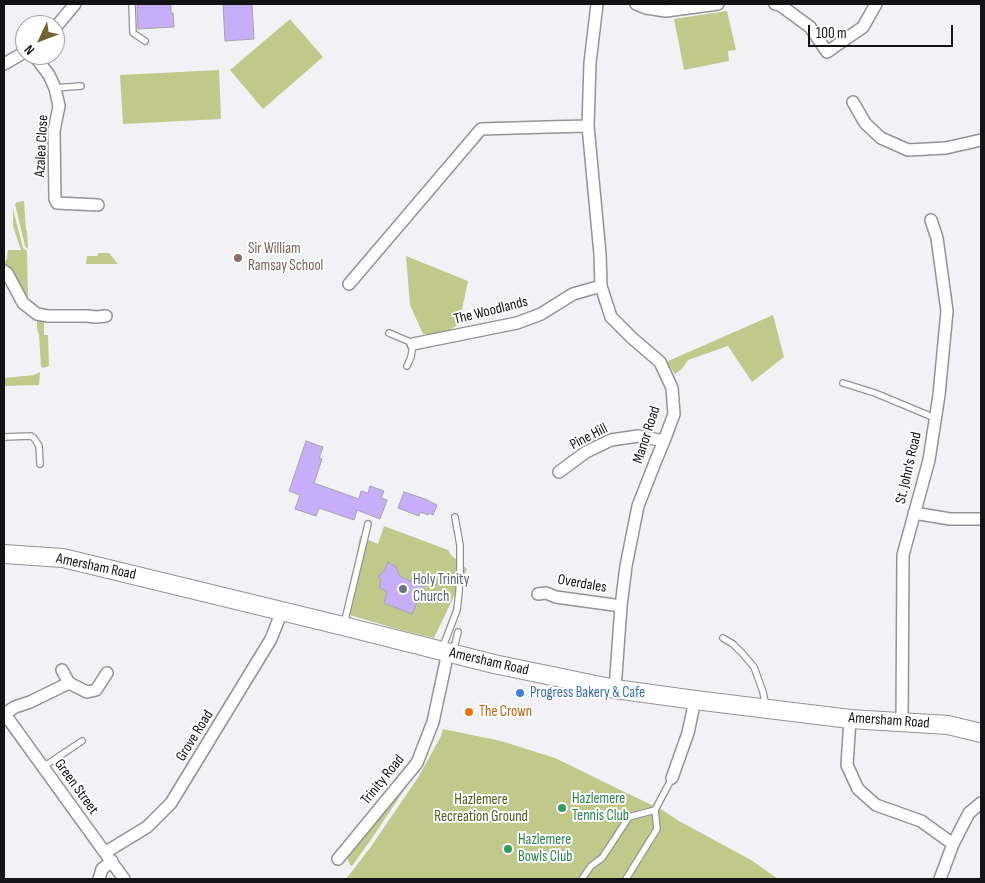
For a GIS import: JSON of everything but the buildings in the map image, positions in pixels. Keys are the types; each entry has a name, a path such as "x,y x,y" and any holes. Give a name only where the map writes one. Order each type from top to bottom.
{"main road":[{"name":"Amersham Road","path":"4,554 62,558 494,664 615,689 850,719 948,725 980,729"}],"street":[{"path":"65,16 75,4"},
{"name":"Manor Road","path":"596,4 590,63 588,126 602,286 611,317 660,362 672,388 674,414 638,506 626,566 615,689"},
{"path":"636,4 646,8 666,11 718,4"},
{"path":"775,4 780,5 810,27 827,52 863,27 876,4"},
{"path":"4,64 15,58"},
{"name":"Azalea Close","path":"42,65 49,74 55,88 59,106 54,131 56,203 98,204"},
{"path":"853,102 865,123 880,138 908,150 946,148 981,140"},
{"path":"348,284 481,129 588,126"},
{"name":"St. John's Road","path":"902,723 903,555 929,460 939,395 947,312 937,238 931,220"},
{"path":"4,271 7,273 23,304 37,314 48,316 106,316"},
{"name":"The Woodlands","path":"413,344 517,323 541,314 573,294 602,286"},
{"name":"Pine Hill","path":"559,472 586,452 611,440 638,436 664,441"},
{"path":"914,513 950,519 981,519"},
{"name":"Overdales","path":"538,594 546,593 621,606"},
{"name":"Grove Road","path":"109,857 147,827 171,803 270,639 282,611"},
{"name":"Trinity Road","path":"338,859 417,764 433,722 447,652"},
{"path":"62,670 69,683 87,692 96,690 107,673"},
{"path":"4,713 69,683"},
{"path":"672,778 686,739 695,700"},
{"name":"Green Street","path":"4,713 123,879"},
{"path":"850,719 847,764 858,789 876,805 921,821 952,844"},
{"path":"940,879 952,844 969,813 981,803"},
{"path":"99,879 109,857"}],"lane":[{"path":"132,4 134,33 145,41"},
{"path":"55,88 81,86"},
{"path":"389,333 413,344 407,366"},
{"path":"843,382 935,418"},
{"path":"4,437 31,436 34,438 39,446 40,464"},
{"path":"447,652 457,610 460,570 460,546 454,517"},
{"path":"344,626 368,524"},
{"path":"447,652 458,632"},
{"path":"723,638 733,644 754,668 763,692 766,709"},
{"path":"43,767 82,741"},
{"path":"626,879 656,829 655,810 672,778"},
{"path":"582,879 591,866 602,858 629,817 655,810"}],"green space":[{"path":"727,11 736,50 728,51 729,61 684,70 674,19"},
{"path":"290,19 323,57 263,109 230,70"},
{"path":"219,70 221,119 123,124 120,75"},
{"path":"24,201 28,249 25,246 15,204"},
{"path":"13,209 23,248 27,251 28,299 18,280 4,263 7,259 8,250 21,250 13,226"},
{"path":"98,253 109,253 118,264 86,264 87,256 98,256"},
{"path":"406,256 468,281 459,324 448,331 438,334 423,334 410,305"},
{"path":"773,315 784,357 752,382 728,346 688,360 682,369 675,374 666,362"},
{"path":"37,318 44,319 44,335 48,335 49,366 43,368 41,366"},
{"path":"40,372 39,385 4,386 4,378 34,375"},
{"path":"384,526 448,550 467,569 434,638 346,614 360,536 378,544"},
{"name":"Hazlemere Recreation Ground","path":"443,729 501,741 555,758 661,809 679,821 751,860 778,879 346,879 370,848 419,776"},
{"path":"421,765 370,841 352,866 350,865 347,857"}],"place":[{"name":"Sir William Ramsay School","path":"238,258"},
{"name":"Holy Trinity Church","path":"403,589"},
{"name":"Progress Bakery & Cafe","path":"520,693"},
{"name":"The Crown","path":"469,712"},
{"name":"Hazlemere Tennis Club","path":"562,808"},
{"name":"Hazlemere Bowls Club","path":"508,849"}]}
